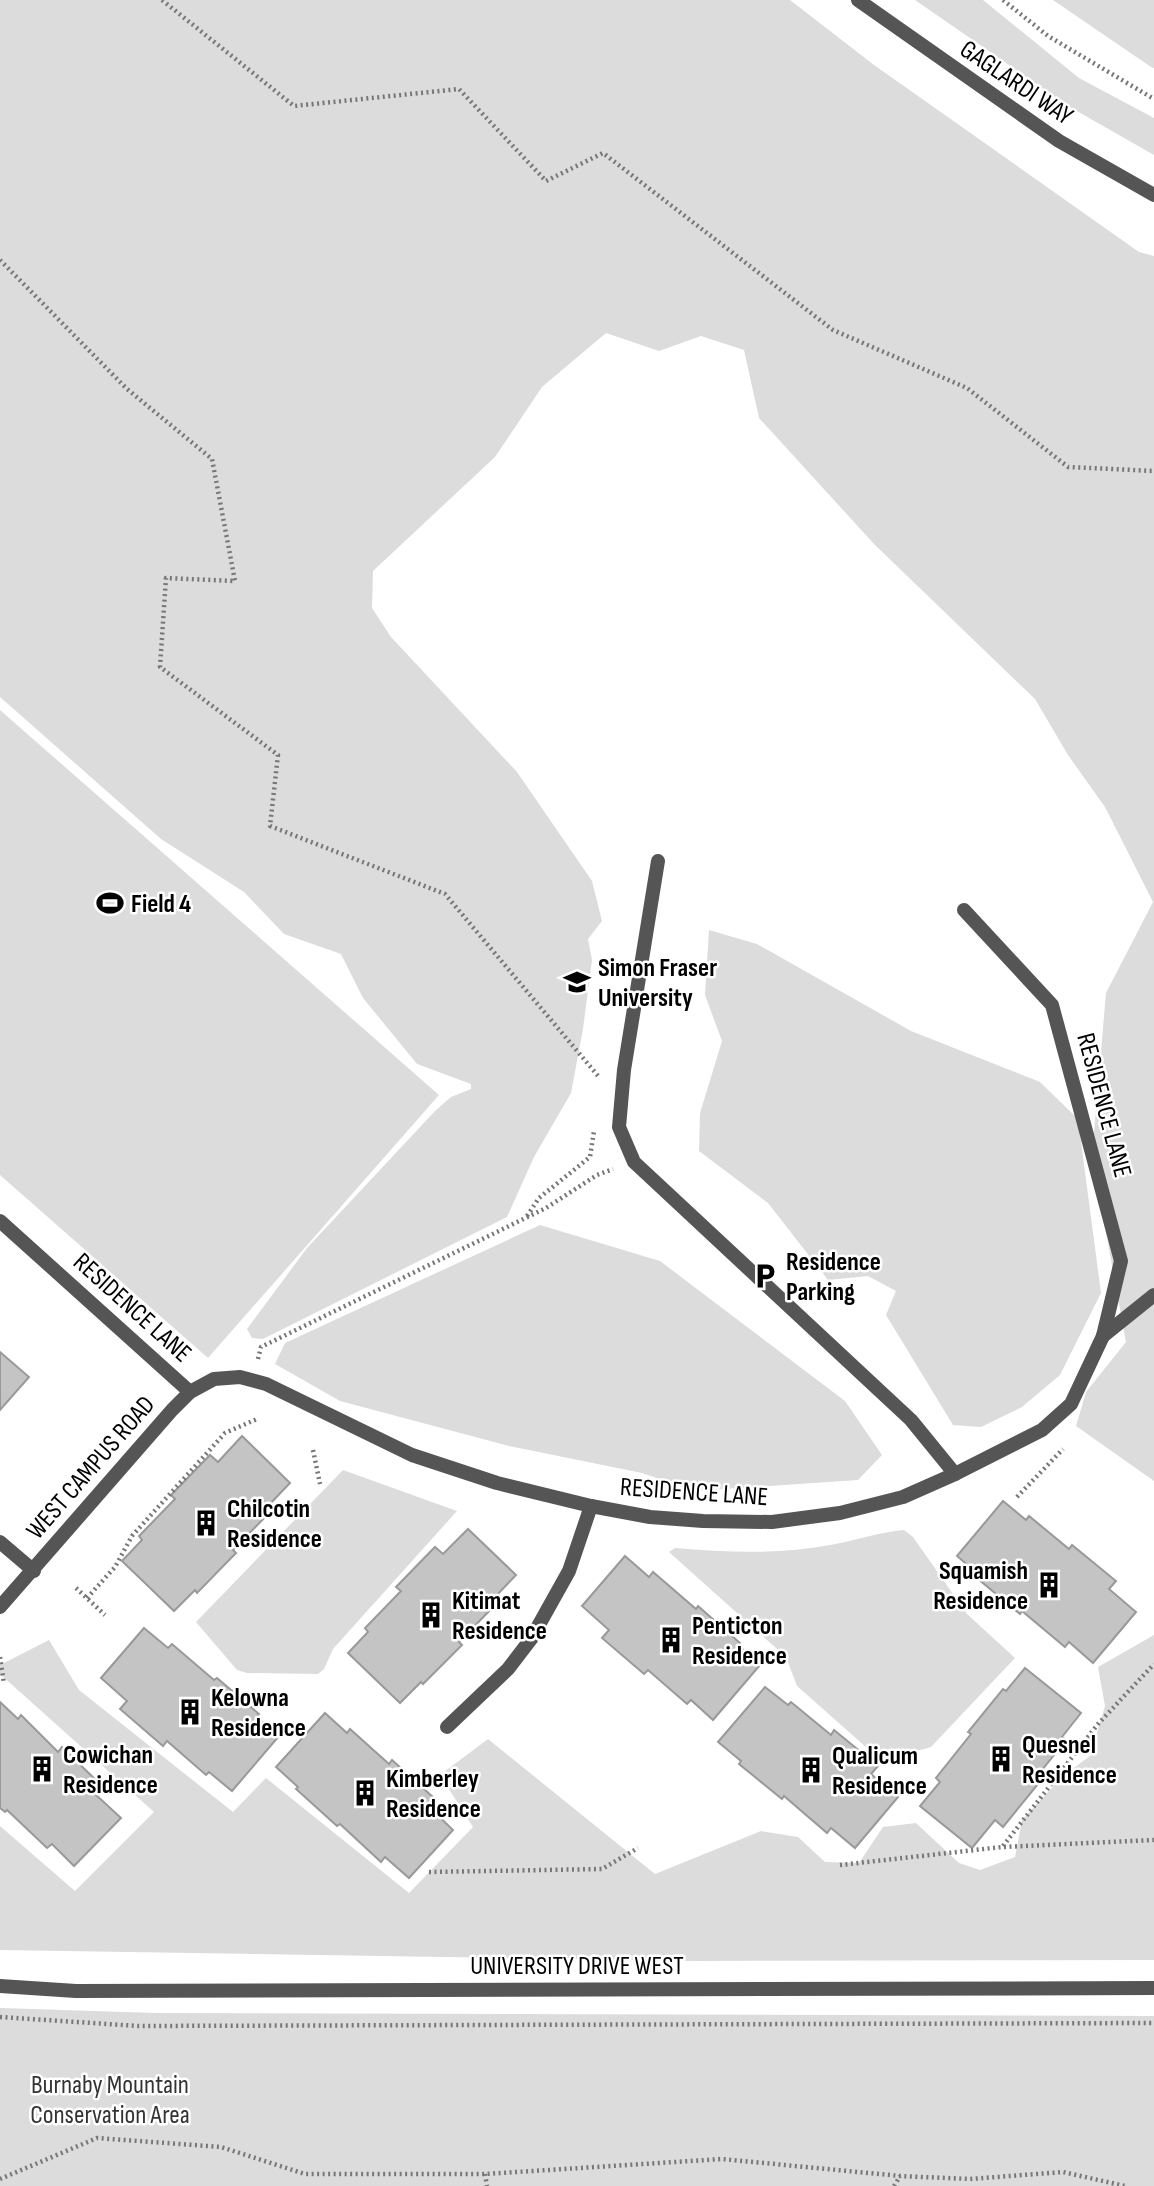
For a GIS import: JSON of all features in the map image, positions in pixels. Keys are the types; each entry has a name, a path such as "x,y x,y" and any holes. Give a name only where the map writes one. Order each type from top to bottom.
{"street":[{"name":"GAGLARDI WAY","path":"858,0 1059,141 1154,195"},
{"path":"658,861 624,1070 619,1127 634,1162 911,1420 955,1474"},
{"name":"RESIDENCE LANE","path":"0,1221 190,1392 214,1379 240,1377 253,1380 412,1455 498,1483 591,1506 663,1518 772,1522 840,1513 903,1497 1042,1430 1071,1404 1103,1336 1121,1261 1052,1005 964,910"},
{"path":"1103,1336 1154,1295"},
{"name":"WEST CAMPUS ROAD","path":"0,1607 190,1392"},
{"path":"447,1727 508,1669 531,1639 569,1571 591,1506"},
{"path":"0,1542 34,1571"},
{"name":"UNIVERSITY DRIVE WEST","path":"0,1986 76,1991 1154,1988"}],"path":[{"path":"162,0 294,106 459,89 546,181 603,153 833,330 967,388 1068,467 1154,471"},
{"path":"1003,0 1048,36 1154,99"},
{"path":"0,260 127,389 212,460 235,581 166,578 160,667 278,755 270,827 444,894 601,1080"},
{"path":"526,1217 539,1198 590,1157"},
{"path":"253,1380 261,1347 546,1208 597,1175"},
{"path":"87,1598 115,1567 132,1536 225,1433 257,1419"},
{"path":"1017,1496 1063,1449"},
{"path":"313,1450 320,1484"},
{"path":"76,1588 105,1615"},
{"path":"0,1657 4,1684"},
{"path":"1002,1847 1098,1724 1154,1664"},
{"path":"840,1865 1002,1847 1154,1840"},
{"path":"429,1872 602,1869 638,1848"},
{"path":"0,2017 138,2026 1154,2023"},
{"path":"0,2179 97,2138 221,2147 305,2174 485,2174 722,2160 900,2176 970,2179 1063,2172 1125,2186"},
{"path":"485,2174 487,2186"},
{"path":"894,2186 900,2176"}],"green space":[{"path":"0,0 790,0 874,65 1139,252 1154,256 1154,1481 1076,1426 1086,1392 1126,1342 1092,1156 1106,993 1153,902 1105,807 1068,755 1035,699 874,544 759,418 744,350 701,336 659,351 606,333 542,387 495,457 373,571 372,608 391,637 517,772 592,881 602,921 588,939 592,960 571,1093 534,1157 507,1217 263,1339 252,1338 247,1329 307,1248 435,1111 451,1097 471,1089 471,1084 417,1064 363,998 341,954 284,934 244,892 161,839 0,697"},
{"path":"915,0 983,0 1079,78 1154,118 1154,155 1068,106"},
{"path":"1053,0 1154,0 1154,68 1151,67"},
{"name":"Field 4","path":"0,710 439,1095 208,1358 0,1175"},
{"path":"709,930 757,944 911,1031 1040,1082 1078,1119 1101,1293 1060,1375 1022,1407 981,1427 953,1425 886,1315 896,1291 868,1276 828,1280 768,1203 699,1151 700,1113 722,1041 705,995"},
{"path":"540,1225 660,1261 845,1401 882,1455 858,1480 694,1491 642,1473 509,1446 340,1401 275,1364 285,1343"},
{"path":"343,1470 457,1511 333,1649 324,1669 318,1674 247,1673 237,1670 196,1622"},
{"path":"904,1530 913,1537 967,1614 1015,1658 931,1747 907,1752 891,1753 867,1748 797,1686 786,1657 669,1552 675,1548 791,1550"},
{"path":"1154,1635 1154,1960 696,1961 0,1950 0,1826 75,1891 154,1812 0,1674 0,1665 49,1640 79,1690 233,1812 266,1778 409,1893 473,1827 440,1775 488,1739 655,1874 761,1831 798,1837 825,1862 859,1863 883,1827 916,1823 959,1863 980,1870 1015,1857 1022,1820 1063,1776 1090,1756 1105,1706 1098,1667"},
{"name":"Burnaby Mountain Conservation Area","path":"0,2008 157,2013 1154,2016 1154,2186 0,2186"}],"building":[{"path":"0,1352 29,1377 0,1410"},
{"name":"Chilcotin Residence","path":"242,1436 290,1483 268,1506 272,1510 233,1550 236,1553 197,1593 195,1590 174,1611 122,1561 142,1540 139,1536 175,1499 171,1495 210,1455 218,1462"},
{"name":"Squamish Residence","path":"1003,1501 1026,1520 1029,1516 1069,1549 1072,1545 1116,1581 1109,1589 1136,1612 1093,1663 1069,1642 1065,1647 1022,1611 1020,1614 977,1578 980,1576 957,1556"},
{"name":"Kitimat Residence","path":"468,1529 516,1575 494,1598 498,1602 459,1642 462,1645 400,1703 348,1653 368,1632 365,1628 401,1591 396,1587 435,1547 443,1554"},
{"name":"Penticton Residence","path":"625,1556 649,1577 653,1572 696,1609 698,1606 740,1643 738,1645 760,1665 713,1720 691,1700 687,1704 648,1670 644,1674 602,1638 609,1630 582,1606"},
{"name":"Kelowna Residence","path":"144,1628 168,1648 172,1644 214,1680 217,1678 259,1714 256,1717 279,1736 232,1791 209,1772 206,1775 167,1741 163,1746 120,1709 127,1701 101,1678"},
{"name":"Quesnel Residence","path":"1025,1668 1081,1713 1062,1737 1066,1740 1034,1780 1038,1784 1003,1827 995,1820 972,1848 920,1806 940,1782 936,1778 971,1734 968,1732 1003,1689 1006,1691"},
{"name":"Qualicum Residence","path":"765,1687 788,1705 791,1702 831,1735 834,1730 878,1766 871,1774 898,1797 855,1848 831,1828 827,1833 784,1796 782,1799 739,1764 741,1761 718,1742"},
{"name":"Cowichan Residence","path":"0,1702 18,1719 21,1715 58,1752 62,1747 102,1786 95,1794 121,1818 74,1866 52,1844 47,1848 7,1810 5,1812 0,1808"},
{"name":"Kimberley Residence","path":"325,1713 347,1733 350,1729 389,1764 392,1760 434,1798 427,1805 453,1830 409,1878 385,1857 381,1862 340,1824 337,1826 276,1767"}],"place":[{"name":"Field 4","path":"110,903"},
{"name":"Simon Fraser University","path":"577,982"},
{"name":"Residence Parking","path":"765,1276"},
{"name":"Chilcotin Residence","path":"206,1523"},
{"name":"Squamish Residence","path":"1049,1585"},
{"name":"Kitimat Residence","path":"431,1615"},
{"name":"Penticton Residence","path":"671,1640"},
{"name":"Kelowna Residence","path":"190,1712"},
{"name":"Quesnel Residence","path":"1001,1759"},
{"name":"Cowichan Residence","path":"42,1769"},
{"name":"Qualicum Residence","path":"811,1770"},
{"name":"Kimberley Residence","path":"365,1793"}]}
